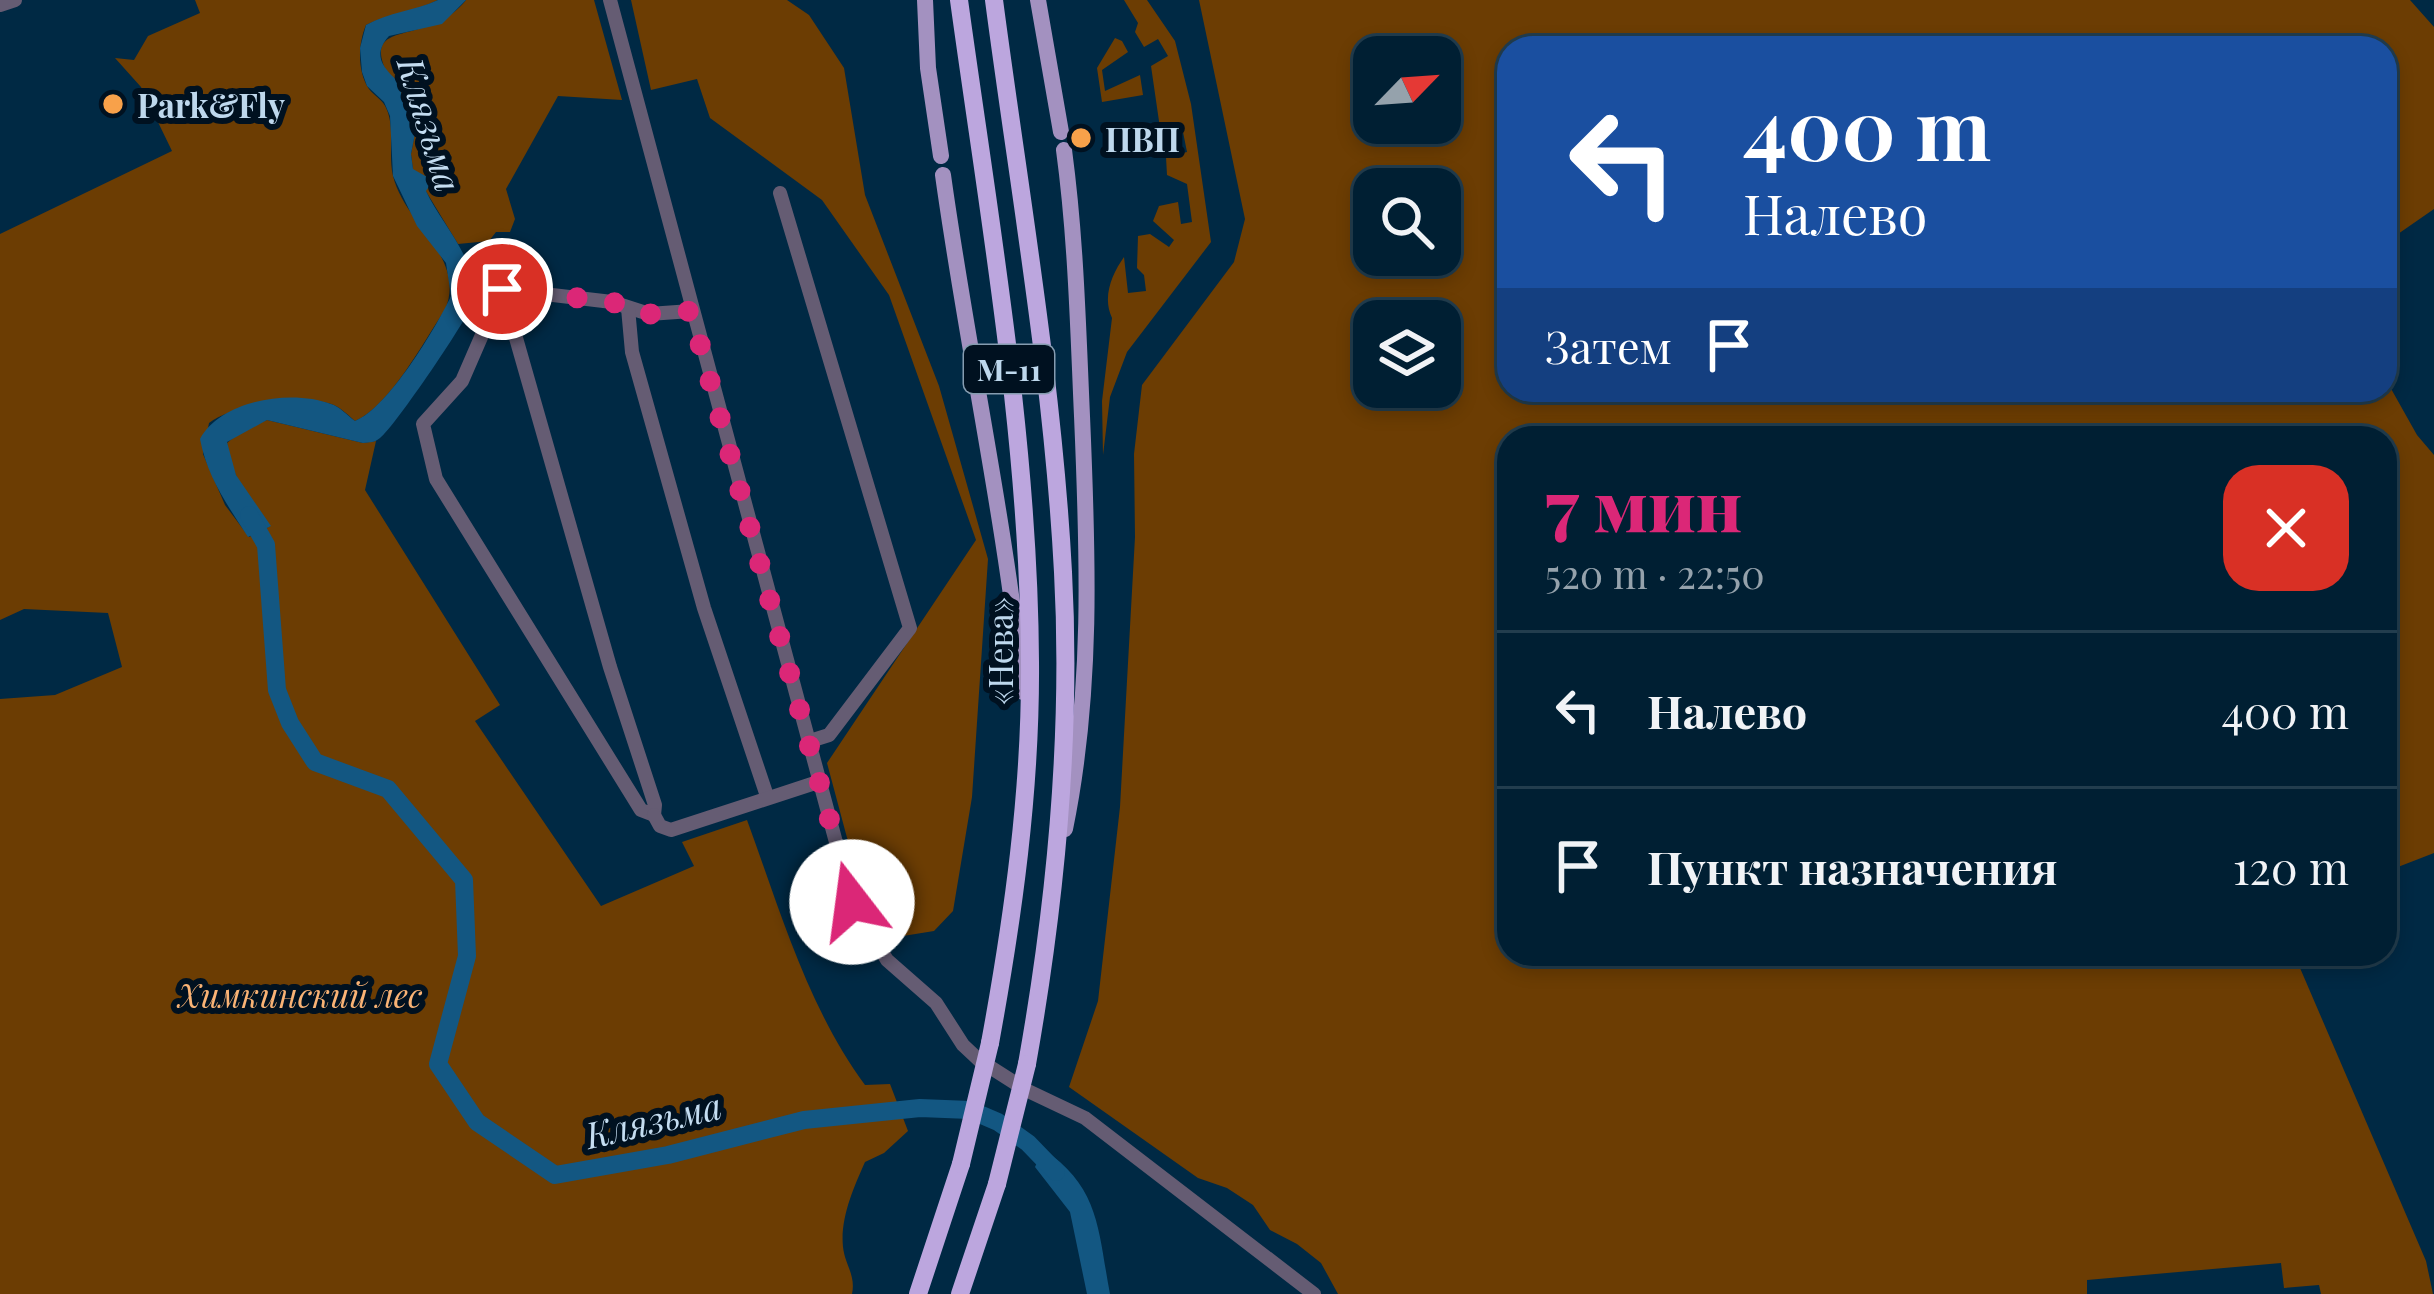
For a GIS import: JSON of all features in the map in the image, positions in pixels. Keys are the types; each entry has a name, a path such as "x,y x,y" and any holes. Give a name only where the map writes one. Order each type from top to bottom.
{"highway":[{"name":"«Нева»","path":"918,1294 961,1164 990,1043 1007,950 1028,741 1029,582 1018,456 959,0"},
{"name":"«Нева»","path":"960,1294 997,1184 1027,1064 1058,860 1066,707 1063,573 1047,407 994,0"}],"main road":[{"name":"М-11","path":"925,0 928,68 956,269 1012,578 1028,741"},
{"name":"М-11","path":"1037,0 1074,226 1088,564 1080,746 1058,860"}],"street":[{"path":"0,5 15,0"},
{"path":"610,0 852,902 867,933 887,960 936,1003 963,1045 979,1060 1026,1090 1085,1118 1295,1287 1314,1294"},
{"path":"781,193 910,628 829,735 810,741"},
{"path":"502,289 649,314 691,311"},
{"path":"502,289 462,381 423,424 422,434 436,479 641,810 671,830 820,781"},
{"path":"502,289 610,667 656,806 654,815"},
{"path":"628,308 632,352 704,608 767,796"}],"green space":[{"name":"Химкинский лес","path":"195,0 438,0 366,25 360,57 365,82 389,118 393,176 400,194 448,274 445,310 393,388 355,421 334,405 318,401 251,406 209,423 203,454 225,505 249,537 270,526 248,498 232,466 227,443 241,431 267,420 363,443 376,441 365,490 500,705 475,721 601,906 694,866 682,842 747,820 827,1024 865,1085 890,1084 908,1131 884,1153 865,1162 852,1192 843,1236 852,1294 0,1294 0,699 55,695 122,667 108,613 24,609 0,620 0,234 172,151 141,87 115,58 134,60 148,36 200,13"},
{"path":"466,0 594,0 622,100 558,96 506,189 515,219 510,232 496,232 489,241 458,244 413,170 417,122 382,60 383,45 392,37 447,17"},
{"path":"631,0 787,0 809,15 844,68 865,195 939,386 988,559 972,797 953,911 934,931 903,936 869,920 827,763 976,540 889,295 822,200 710,118 697,79 651,90"},
{"path":"1124,0 1147,0 1175,41 1191,104 1211,242 1127,352 1110,397 1103,455 1102,401 1112,278 1124,257 1128,293 1146,291 1144,275 1137,268 1138,236 1150,234 1169,247 1174,240 1153,221 1159,206 1178,202 1181,224 1192,222 1187,184 1167,175 1166,157 1187,152 1183,132 1161,135 1151,66 1168,56 1158,39 1144,47 1135,32 1138,23"},
{"path":"1199,0 2410,0 2434,27 2434,209 2397,235 2397,36 1497,36 1497,402 2397,399 2434,455 2434,853 2397,867 2397,426 1497,426 1497,966 2299,966 2426,1261 2433,1294 2321,1294 2319,1285 2284,1288 2281,1263 2087,1280 2087,1294 1338,1294 1321,1263 1270,1230 1253,1205 1227,1188 1198,1178 1069,1087 1098,1001 1120,807 1135,537 1134,454 1142,385 1234,262 1245,219"},
{"path":"1115,38 1128,52 1102,70 1105,91 1140,75 1143,95 1102,102 1097,68"}],"water":[{"path":"438,0 466,0 442,24 389,36 381,58 403,86 401,94 417,123 413,169 427,177 426,191 465,256 474,300 415,393 376,441 363,443 267,420 227,442 236,475 271,526 248,537 208,466 200,439 210,426 240,407 278,398 331,404 355,421 396,384 451,296 446,263 417,226 393,176 390,116 384,102 367,86 360,48 366,25"},
{"path":"1043,1149 1062,1164 1087,1196 1099,1231 1110,1294 1087,1294 1070,1212 1035,1167"}],"waterway":[{"name":"Клязьма","path":"249,515 266,545 277,690 290,723 315,762 388,789 464,880 467,956 438,1064 477,1122 555,1175 668,1155 804,1120 920,1108 970,1110 1028,1143 1056,1172"}],"place":[{"name":"Park&Fly","path":"113,104"},
{"name":"ПВП","path":"1081,138"}],"route":[{"path":"502,289 612,302 649,314 691,311 852,902"}]}
